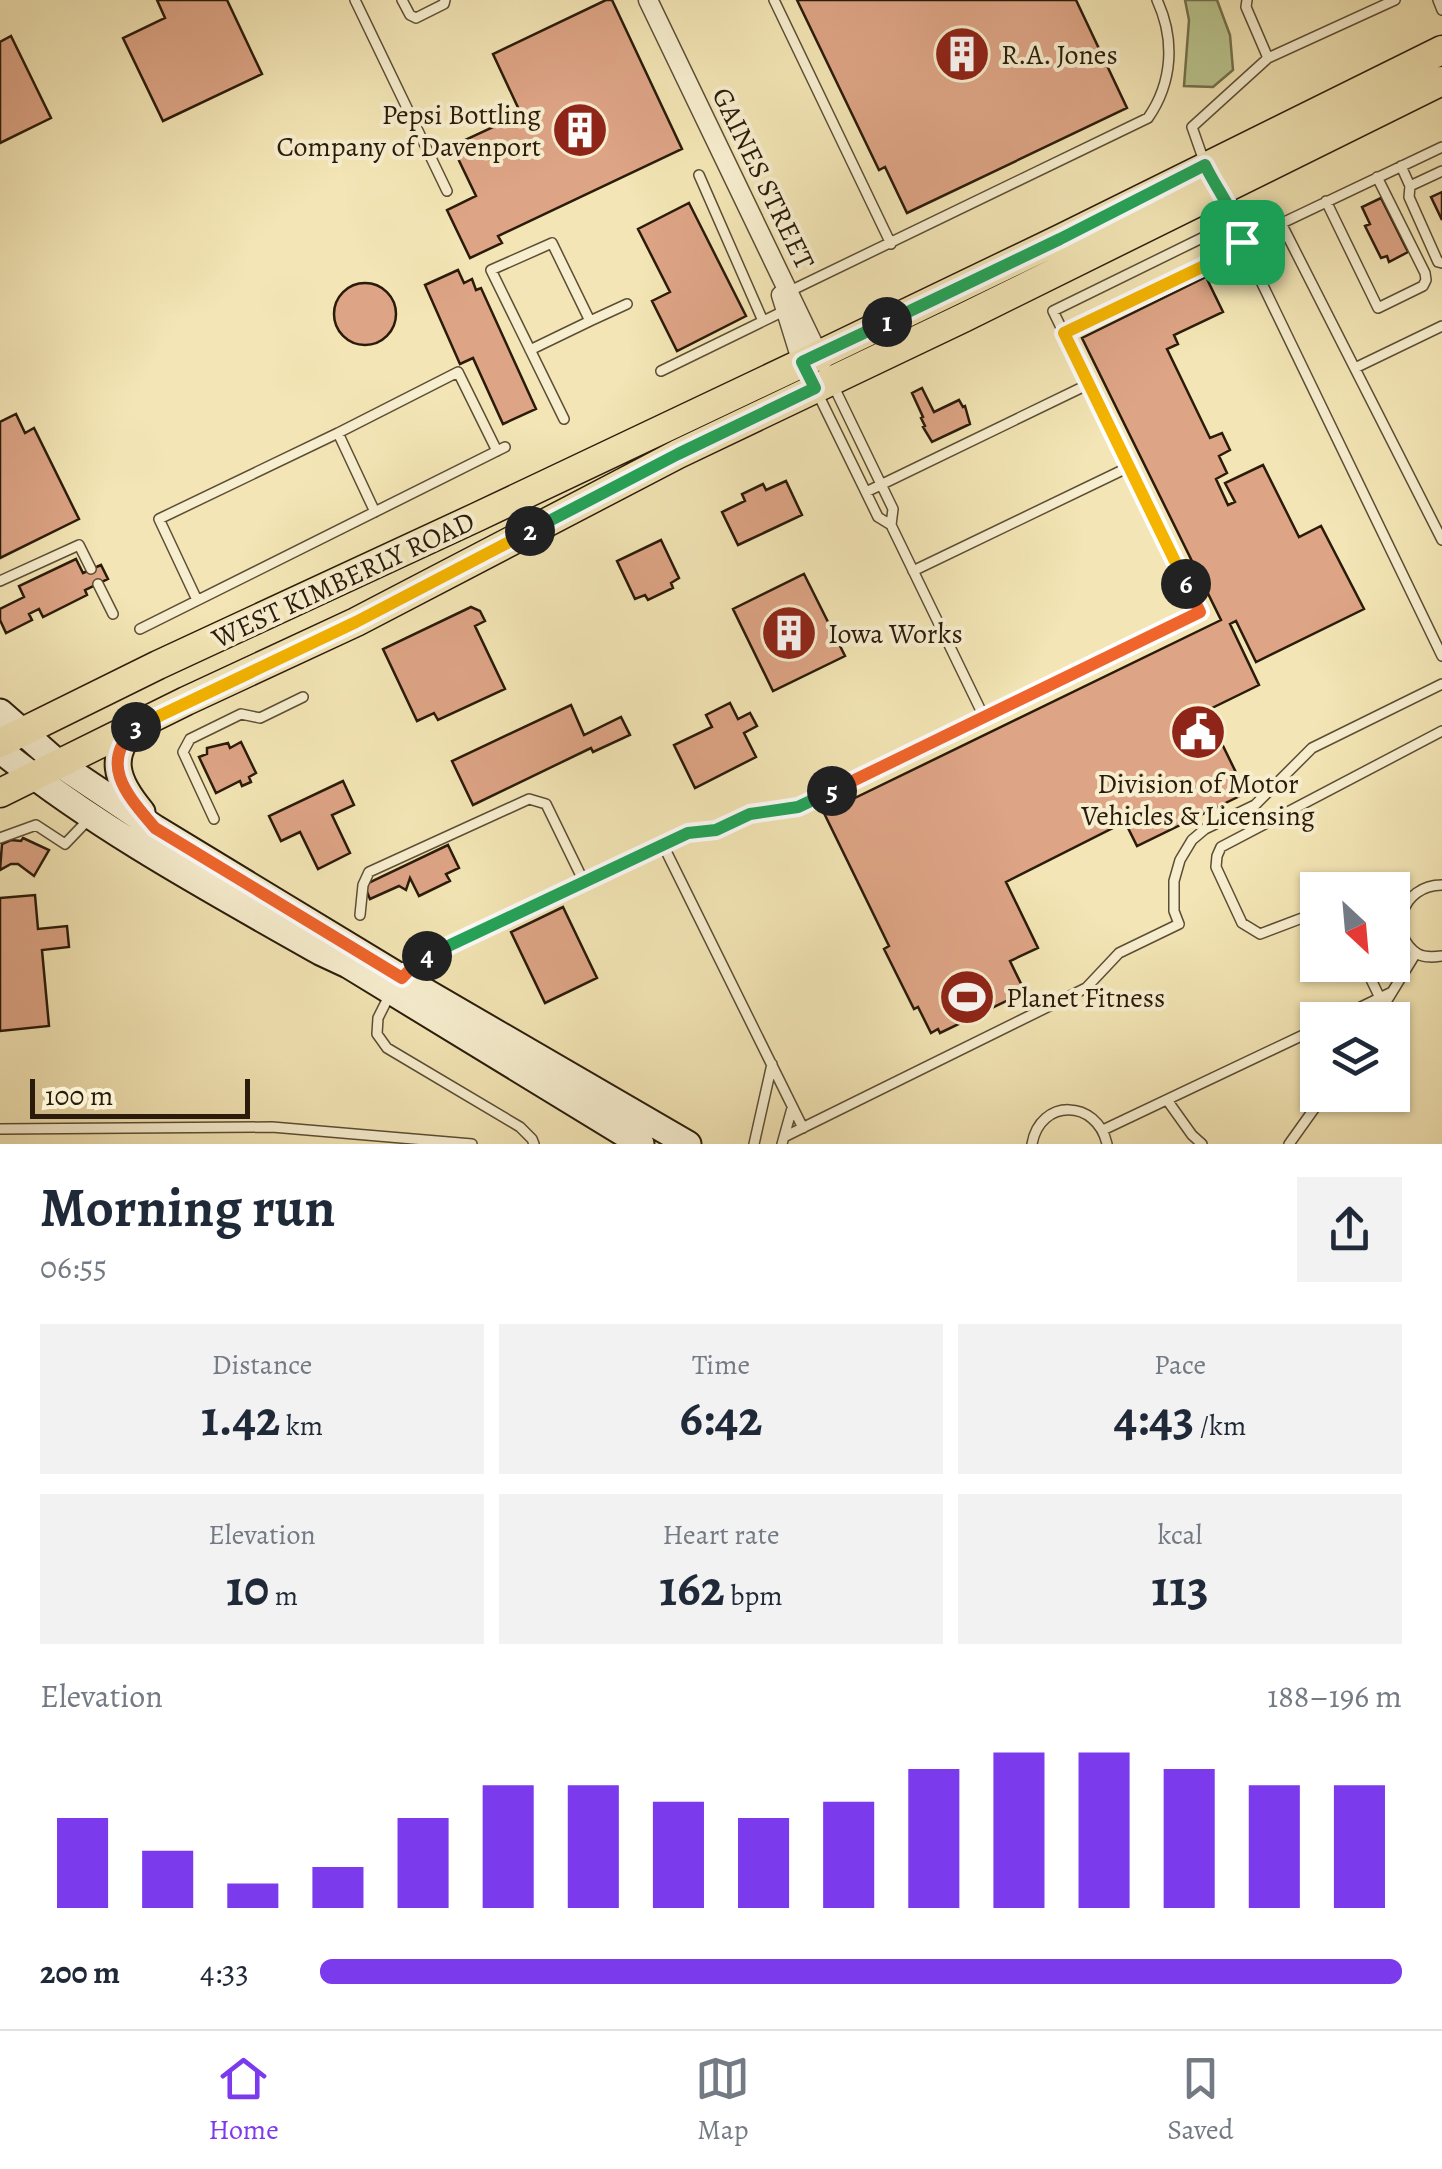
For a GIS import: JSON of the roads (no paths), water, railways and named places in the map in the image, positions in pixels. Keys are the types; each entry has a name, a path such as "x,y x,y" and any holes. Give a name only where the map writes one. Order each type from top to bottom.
{"main road":[{"name":"WEST KIMBERLY ROAD","path":"8,741 158,665 478,517 817,372 963,318 1442,50"},
{"name":"WEST KIMBERLY ROAD","path":"1212,178 1442,81"},
{"name":"WEST KIMBERLY ROAD","path":"0,793 356,622 678,454 817,372"},
{"path":"0,712 8,741 92,815 228,899 396,984 688,1144"},
{"path":"139,724 124,740 117,767 121,782 155,828"},
{"path":"45,770 155,828 640,1144"}],"street":[{"name":"GAINES STREET","path":"648,0 771,256 817,372"}],"lane":[{"path":"355,0 447,192"},
{"path":"402,0 416,18 446,0"},
{"path":"774,0 891,244"},
{"path":"661,371 764,321 787,301 891,244 1148,118 1168,77 1167,21 1158,0"},
{"path":"1248,0 1246,7 1268,58"},
{"path":"1365,0 1370,12"},
{"path":"1395,0 1268,58 1192,127 1212,178 1218,207 1228,228 1242,242 1442,656"},
{"path":"1438,0 1442,10"},
{"path":"1064,333 1204,266 1215,255 1442,147"},
{"path":"1400,166 1410,186 1410,198 1438,262 1442,263"},
{"path":"1410,186 1442,171"},
{"path":"699,175 764,321"},
{"path":"1326,201 1378,308 1423,286 1426,280 1377,177"},
{"path":"1281,223 1441,538"},
{"path":"534,1144 520,1126 387,1048 377,1034 378,1018 396,984 418,961 433,952 688,833 716,830 750,814 798,807 1200,612 1053,311 1206,236 1215,255"},
{"path":"564,419 492,270 552,243 590,321"},
{"path":"530,350 627,304"},
{"path":"1355,368 1442,326"},
{"path":"140,628 197,600 375,512 502,450 458,372 159,519 197,600"},
{"path":"817,372 893,509 891,525 984,717"},
{"path":"817,372 878,517 891,525"},
{"path":"866,492 1088,384"},
{"path":"338,433 375,512"},
{"path":"913,571 1129,467"},
{"path":"0,581 80,545 91,569"},
{"path":"98,584 113,614"},
{"path":"783,1141 1086,988 1120,954 1180,924 1174,912 1174,881 1192,840 1254,804 1312,748 1442,684"},
{"path":"214,819 183,752 186,743 241,714 260,718 303,697"},
{"path":"1300,919 1260,934 1242,923 1216,866 1221,848 1442,730"},
{"path":"360,915 363,885 369,872 530,799 546,804 584,882"},
{"path":"0,838 36,826 65,844 92,815"},
{"path":"663,846 803,1128"},
{"path":"1442,885 1415,892 1403,910 1402,931 1416,953 1442,956"},
{"path":"1387,1002 1416,953"},
{"path":"1372,982 1380,998"},
{"path":"1372,1002 1394,991"},
{"path":"1104,1130 1300,1037"},
{"path":"754,1144 772,1064"},
{"path":"1168,1100 1202,1144"},
{"path":"783,1141 792,1106"},
{"path":"1032,1144 1039,1125 1060,1110 1085,1112 1104,1130 1107,1144"},
{"path":"1289,1144 1312,1112"},
{"path":"0,1129 272,1127 472,1144"}],"place":[{"name":"R.A. Jones","path":"962,54"},
{"name":"Pepsi Bottling Company of Davenport","path":"580,130"},
{"name":"Iowa Works","path":"789,633"},
{"name":"Division of Motor Vehicles & Licensing","path":"1198,732"},
{"name":"Planet Fitness","path":"967,997"}]}
